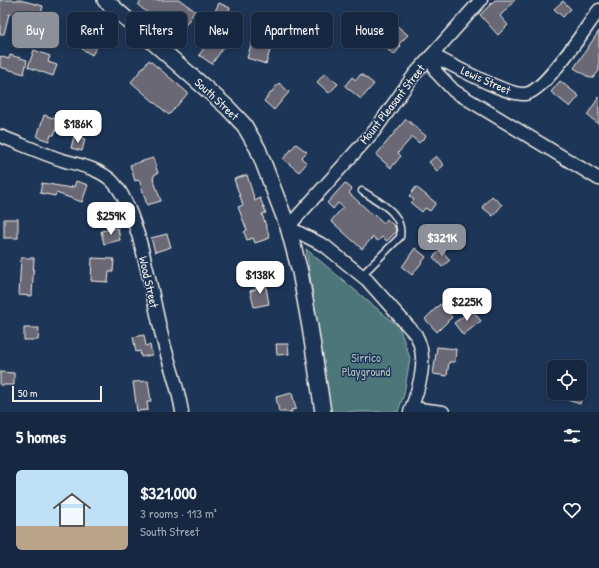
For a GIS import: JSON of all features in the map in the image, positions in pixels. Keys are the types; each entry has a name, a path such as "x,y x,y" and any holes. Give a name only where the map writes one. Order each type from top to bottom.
{"street":[{"name":"South Street","path":"105,0 207,88 244,125 258,149 288,227 300,272 323,412"},
{"name":"Mount Pleasant Street","path":"288,227 375,130 414,75 481,0"},
{"name":"Lewis Street","path":"432,55 498,87 520,94 529,93 542,85 559,65 599,10"},
{"path":"432,55 436,72 454,91 599,179"},
{"name":"Wood Street","path":"0,136 62,160 92,169 112,181 119,190 135,225 162,338 177,385 182,412"},
{"path":"288,227 325,246 362,276 404,319 421,343 422,366 418,390 411,410 443,412"}],"lane":[{"path":"362,191 387,208 398,219 401,229 400,237 362,276"}],"green space":[{"name":"Sirrico Playground","path":"306,249 399,327 410,358 404,394 398,412 330,412"}],"building":[{"path":"0,0 20,0 43,6 42,12 12,12 12,15 9,14 4,34 0,34"},
{"path":"142,0 180,0 195,11 187,23 187,12 146,12 138,5"},
{"path":"495,0 515,0 500,16 508,25 498,35 480,15"},
{"path":"563,1 571,9 563,17 554,9"},
{"path":"219,3 230,8 228,12 214,12"},
{"path":"398,27 408,35 399,44 401,46 394,55 386,48 398,48"},
{"path":"599,31 599,71 593,78 590,78 574,68"},
{"path":"251,45 251,48 271,48 266,64 247,58"},
{"path":"83,48 96,48 92,55"},
{"path":"204,48 223,48 212,64 199,55"},
{"path":"34,50 50,56 48,62 57,65 53,76 28,67"},
{"path":"10,55 27,60 24,74 0,67 0,56 9,59"},
{"path":"149,60 188,93 169,115 131,82"},
{"path":"325,73 338,84 329,93 317,82"},
{"path":"361,74 374,84 361,99 345,86 352,77 356,80"},
{"path":"560,81 579,96 570,107 551,92"},
{"path":"279,83 289,92 274,110 264,101"},
{"path":"599,97 599,124 587,115"},
{"path":"44,115 59,120 54,135 51,135 49,141 37,137"},
{"path":"406,119 426,136 419,143 412,137 398,153 401,156 391,168 376,155"},
{"path":"74,136 85,139 82,151 71,148"},
{"path":"296,144 307,152 301,158 307,163 299,172 283,159"},
{"path":"436,156 444,165 437,171 429,162"},
{"path":"153,158 158,173 154,175 153,178 161,201 147,205 140,182 138,180 135,181 130,165"},
{"path":"247,175 255,201 260,198 266,213 262,214 270,238 255,243 253,238 247,240 244,232 247,230 238,207 243,205 234,179"},
{"path":"76,181 88,185 82,202 56,193 55,196 40,193 42,183 71,188 72,186 74,187"},
{"path":"345,183 352,189 349,193 373,215 374,214 384,223 387,219 395,227 396,232 387,241 382,237 378,241 373,237 362,249 331,221 343,207 338,203 333,209 327,203"},
{"path":"416,187 436,203 430,211 425,208 422,212 411,203 414,200 409,196"},
{"path":"492,196 502,205 493,216 482,207"},
{"path":"4,219 18,219 18,238 4,238"},
{"path":"118,228 120,240 104,244 101,231"},
{"path":"167,234 171,247 155,252 151,238"},
{"path":"415,248 426,257 412,275 402,267"},
{"path":"441,250 450,260 442,267 433,257"},
{"path":"21,258 34,258 32,296 19,295"},
{"path":"92,258 114,259 113,272 109,272 108,282 91,281"},
{"path":"265,281 269,304 254,307 250,291 256,289 255,283"},
{"path":"440,304 452,317 437,332 425,319"},
{"path":"472,310 481,321 463,335 454,323"},
{"path":"24,328 39,328 38,340 24,340"},
{"path":"144,335 146,346 150,345 152,355 141,357 140,351 136,352 133,337"},
{"path":"276,344 288,344 289,354 277,355"},
{"path":"437,347 456,349 455,362 449,362 447,376 433,374"},
{"path":"0,372 14,373 14,385 0,385"},
{"path":"148,381 151,401 147,402 148,410 137,411 133,382"},
{"path":"292,393 296,409 291,410 292,412 279,412 276,397"},
{"path":"567,400 581,400 580,404"}]}
